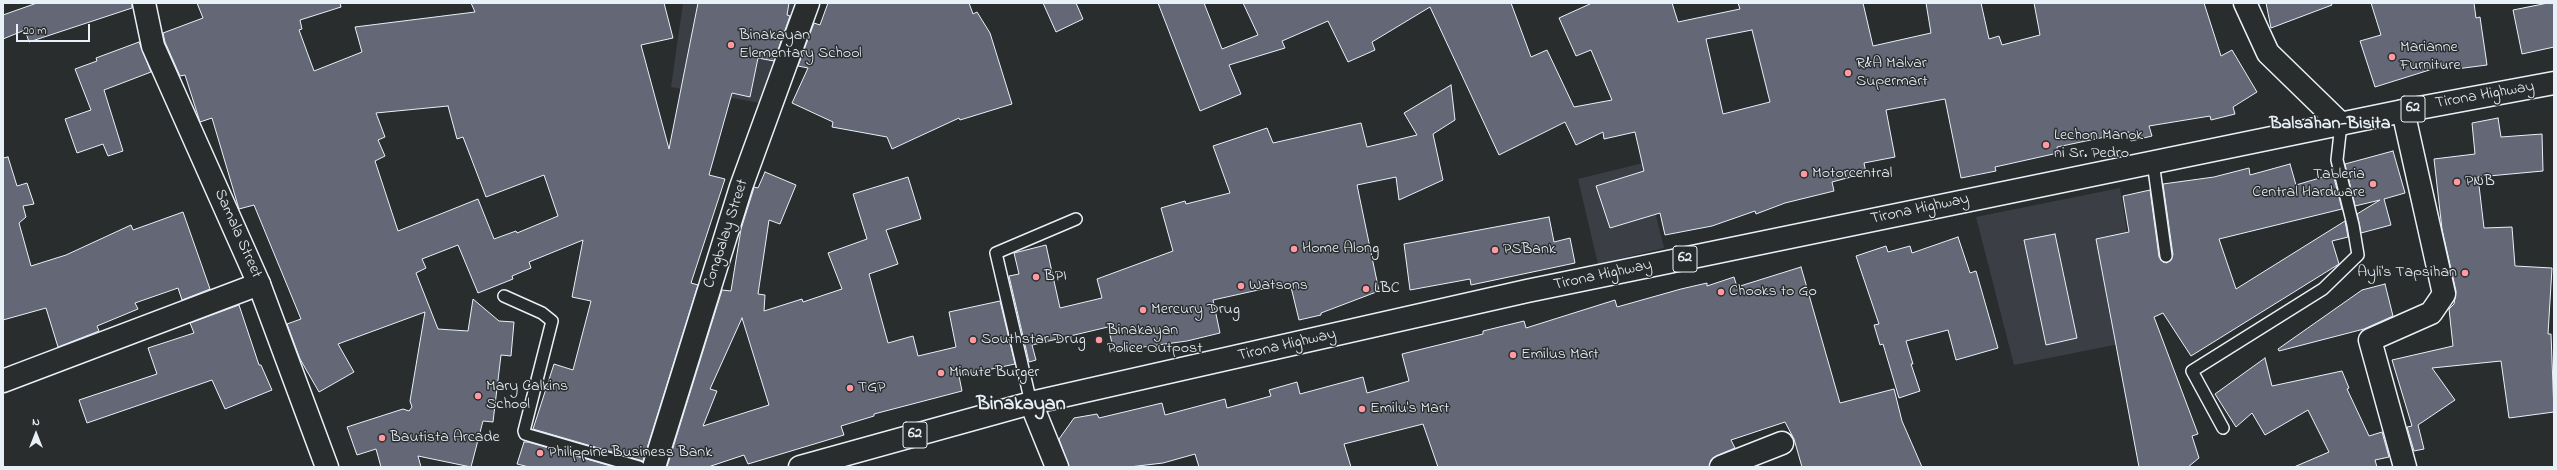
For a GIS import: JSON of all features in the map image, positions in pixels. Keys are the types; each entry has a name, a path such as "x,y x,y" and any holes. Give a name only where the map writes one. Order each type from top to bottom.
{"main road":[{"name":"Samala Street","path":"144,3 153,46 259,284 327,467"},
{"name":"Congbalay Street","path":"654,467 741,187 808,3"},
{"path":"2245,3 2268,53 2341,124"},
{"name":"Tirona Highway","path":"800,467 1031,403 1527,291 2403,111 2554,83"},
{"path":"2403,111 2444,294 2431,313 2370,340 2405,467"},
{"path":"3,381 259,284"},
{"path":"1031,403 1057,467"},
{"path":"1721,467 1782,443"}],"lane":[{"path":"2224,428 2192,371 2323,289 2358,255 2353,225 2337,160 2341,124"},
{"path":"2153,162 2166,256"},
{"path":"1031,403 996,253 1076,219"},
{"path":"504,296 542,313 552,321 524,431 525,434 639,467"}],"shaded area":[{"name":"Binakayan Elementary School","path":"683,3 799,3 766,104 671,87"},
{"path":"1643,163 1664,248 1598,264 1578,179"},
{"path":"2120,188 2144,339 2014,365 1976,217"}],"building":[{"path":"37,3 132,3 132,8 29,42 25,30 3,39 3,15"},
{"path":"197,3 340,3 341,7 300,20 302,29 299,30 314,71 362,52 355,27 475,12 471,3 664,3 673,38 641,45 669,149 698,3 789,3 787,15 790,16 774,61 758,58 750,97 732,93 709,175 725,179 691,283 698,285 643,461 533,429 554,364 573,370 591,301 572,297 583,240 529,262 531,268 512,276 513,279 478,293 458,245 422,259 426,268 416,273 438,329 468,331 473,299 499,321 514,322 511,356 501,355 493,422 483,421 471,467 418,456 421,467 381,467 376,449 357,455 347,427 403,409 409,411 412,407 410,401 425,312 338,344 354,372 319,392 300,359 287,324 301,319 254,205 239,209 212,118 200,122 185,75 180,76 165,42 163,33 203,18","holes":["448,106 457,139 463,137 486,197 544,175 558,216 517,233 516,231 494,239 478,199 398,231 375,161 385,156 378,140 385,137 376,113"]},
{"path":"828,3 969,3 973,14 977,12 990,33 1012,104 960,120 959,118 892,149 887,137 832,127 833,122 792,103 808,68 798,66 814,23 820,25"},
{"path":"1043,3 1076,3 1083,19 1056,32"},
{"path":"1158,3 1204,3 1222,49 1258,35 1243,3 1511,3 1531,57 1547,50 1574,107 1612,100 1591,50 1576,56 1559,18 1592,3 1672,3 1678,22 1740,9 1738,3 1863,3 1873,46 1931,33 1926,3 1981,3 1989,39 1999,36 2002,45 2040,35 2034,3 2204,3 2221,56 2232,50 2257,92 2233,107 2235,114 2211,120 2210,116 2149,126 2152,136 2131,141 2129,132 2057,147 2058,153 1995,167 1996,171 1961,178 1945,99 1886,110 1895,157 1864,163 1866,173 1832,182 1834,191 1785,203 1756,214 1755,211 1712,226 1665,235 1660,213 1610,228 1596,186 1644,171 1635,132 1604,139 1603,132 1576,145 1565,122 1499,155 1430,7 1372,42 1375,50 1348,62 1328,21 1282,41 1285,48 1229,65 1241,94 1200,111","holes":["1752,30 1770,102 1723,114 1706,39"]},
{"path":"2266,3 2331,3 2332,5 2271,28"},
{"path":"2371,3 2474,3 2476,18 2480,17 2487,65 2456,69 2455,62 2375,87 2360,41 2381,35"},
{"path":"2554,3 2554,47 2522,54 2513,10"},
{"path":"139,42 151,72 104,90 123,151 108,156 103,144 77,153 65,119 91,110 75,69 97,61 96,58"},
{"path":"1451,85 1455,120 1433,134 1443,180 1399,200 1396,177 1357,185 1379,291 1321,313 1321,315 1299,320 1290,283 1213,300 1220,333 1187,341 1114,351 1108,327 1032,345 1036,360 1029,362 1009,276 1019,274 1014,253 1046,245 1060,308 1102,298 1097,279 1173,251 1161,208 1185,201 1186,204 1230,193 1213,146 1267,128 1273,143 1361,123 1367,147 1417,135 1404,113"},
{"path":"2498,118 2501,137 2542,134 2543,171 2478,177 2484,228 2512,227 2515,266 2552,268 2548,334 2551,334 2554,412 2509,418 2501,361 2432,368 2455,400 2418,425 2424,449 2414,451 2407,427 2412,426 2392,360 2453,346 2449,309 2454,304 2456,291 2442,229 2434,159 2475,154 2472,123"},
{"name":"Tableria Central Hardware","path":"2393,151 2405,193 2384,199 2391,225 2361,233 2357,214 2380,200 2355,206 2345,164"},
{"path":"8,157 17,186 27,183 34,204 23,206 26,217 19,223 31,266 66,255 131,225 133,230 183,212 210,289 182,300 178,288 135,303 138,309 97,326 99,331 58,347 46,308 3,320 3,158"},
{"path":"2290,164 2296,185 2333,174 2342,209 2219,239 2236,289 2345,221 2348,237 2332,241 2339,264 2191,356 2163,313 2154,317 2198,434 2192,436 2199,458 2188,467 2139,467 2096,239 2129,232 2123,196 2150,190 2159,257 2163,262 2167,263 2173,255 2163,184 2214,177 2249,168 2250,175"},
{"path":"765,172 796,185 780,224 769,220 758,294 765,295 764,311 802,299 803,302 842,289 828,253 867,239 853,194 908,177 921,219 886,230 898,264 869,274 888,343 913,336 918,356 956,347 949,312 1000,301 1015,364 959,376 962,391 874,414 874,416 841,426 844,435 748,464 744,455 708,467 667,467 722,290 731,291 741,229 754,187 758,188","holes":["742,318 769,405 703,426 717,391 710,389"]},
{"path":"1549,217 1554,242 1570,238 1575,263 1471,285 1470,279 1410,290 1404,244"},
{"path":"2055,234 2077,338 2046,345 2024,240"},
{"path":"1958,237 1970,273 1976,271 1998,348 1956,360 1948,330 1906,341 1913,364 1911,364 1920,391 1899,398 1883,344 1880,345 1874,325 1879,324 1856,256 1886,246 1888,252 1910,246 1912,253"},
{"path":"1801,267 1840,403 1894,389 1902,421 1922,467 1802,467 1794,439 1785,422 1731,440 1735,448 1716,456 1711,460 1709,467 1438,467 1423,424 1344,444 1351,467 1199,467 1195,454 1163,463 1129,467 1069,467 1059,439 1074,418 1097,414 1099,418 1162,403 1165,415 1225,399 1227,408 1271,396 1269,390 1297,382 1300,394 1363,377 1367,393 1409,381 1402,354 1483,334 1483,331 1524,321 1526,328 1615,300 1617,307 1707,283 1707,286 1734,277 1737,287"},
{"path":"2385,284 2393,316 2364,329 2279,351 2278,349 2362,290"},
{"path":"239,305 259,365 261,365 272,390 225,409 212,380 87,423 79,400 157,374 148,348 194,333 190,323"},
{"path":"2265,358 2272,386 2342,371 2349,388 2347,389 2369,436 2382,432 2389,457 2375,460 2377,467 2294,467 2329,452 2308,410 2265,435 2252,413 2236,427 2215,394"},
{"name":"Philippine Business Bank","path":"524,442 614,467 529,467 517,464"}],"place":[{"name":"Binakayan Elementary School","path":"731,45"},
{"name":"Marianne Furniture","path":"2392,57"},
{"name":"R&A Malvar Supermart","path":"1848,73"},
{"name":"Lechon Manok ni Sr. Pedro","path":"2046,145"},
{"name":"Motorcentral","path":"1804,174"},
{"name":"PNB","path":"2457,182"},
{"name":"Tableria Central Hardware","path":"2373,184"},
{"name":"Home Along","path":"1294,249"},
{"name":"PSBank","path":"1495,250"},
{"name":"Ayli's Tapsihan","path":"2465,273"},
{"name":"BPI","path":"1036,277"},
{"name":"Watsons","path":"1241,286"},
{"name":"LBC","path":"1366,289"},
{"name":"Chooks to Go","path":"1721,292"},
{"name":"Mercury Drug","path":"1143,310"},
{"name":"Southstar Drug","path":"973,340"},
{"name":"Binakayan Police Outpost","path":"1099,340"},
{"name":"Emilus Mart","path":"1513,355"},
{"name":"Minute Burger","path":"941,373"},
{"name":"TGP","path":"850,388"},
{"name":"Mary Calkins School","path":"478,396"},
{"name":"Emilu's Mart","path":"1362,409"},
{"name":"Bautista Arcade","path":"382,438"},
{"name":"Philippine Business Bank","path":"540,453"}],"district":[{"name":"Balsahan-Bisita","path":"2330,125"},
{"name":"Binakayan","path":"1021,406"}]}
